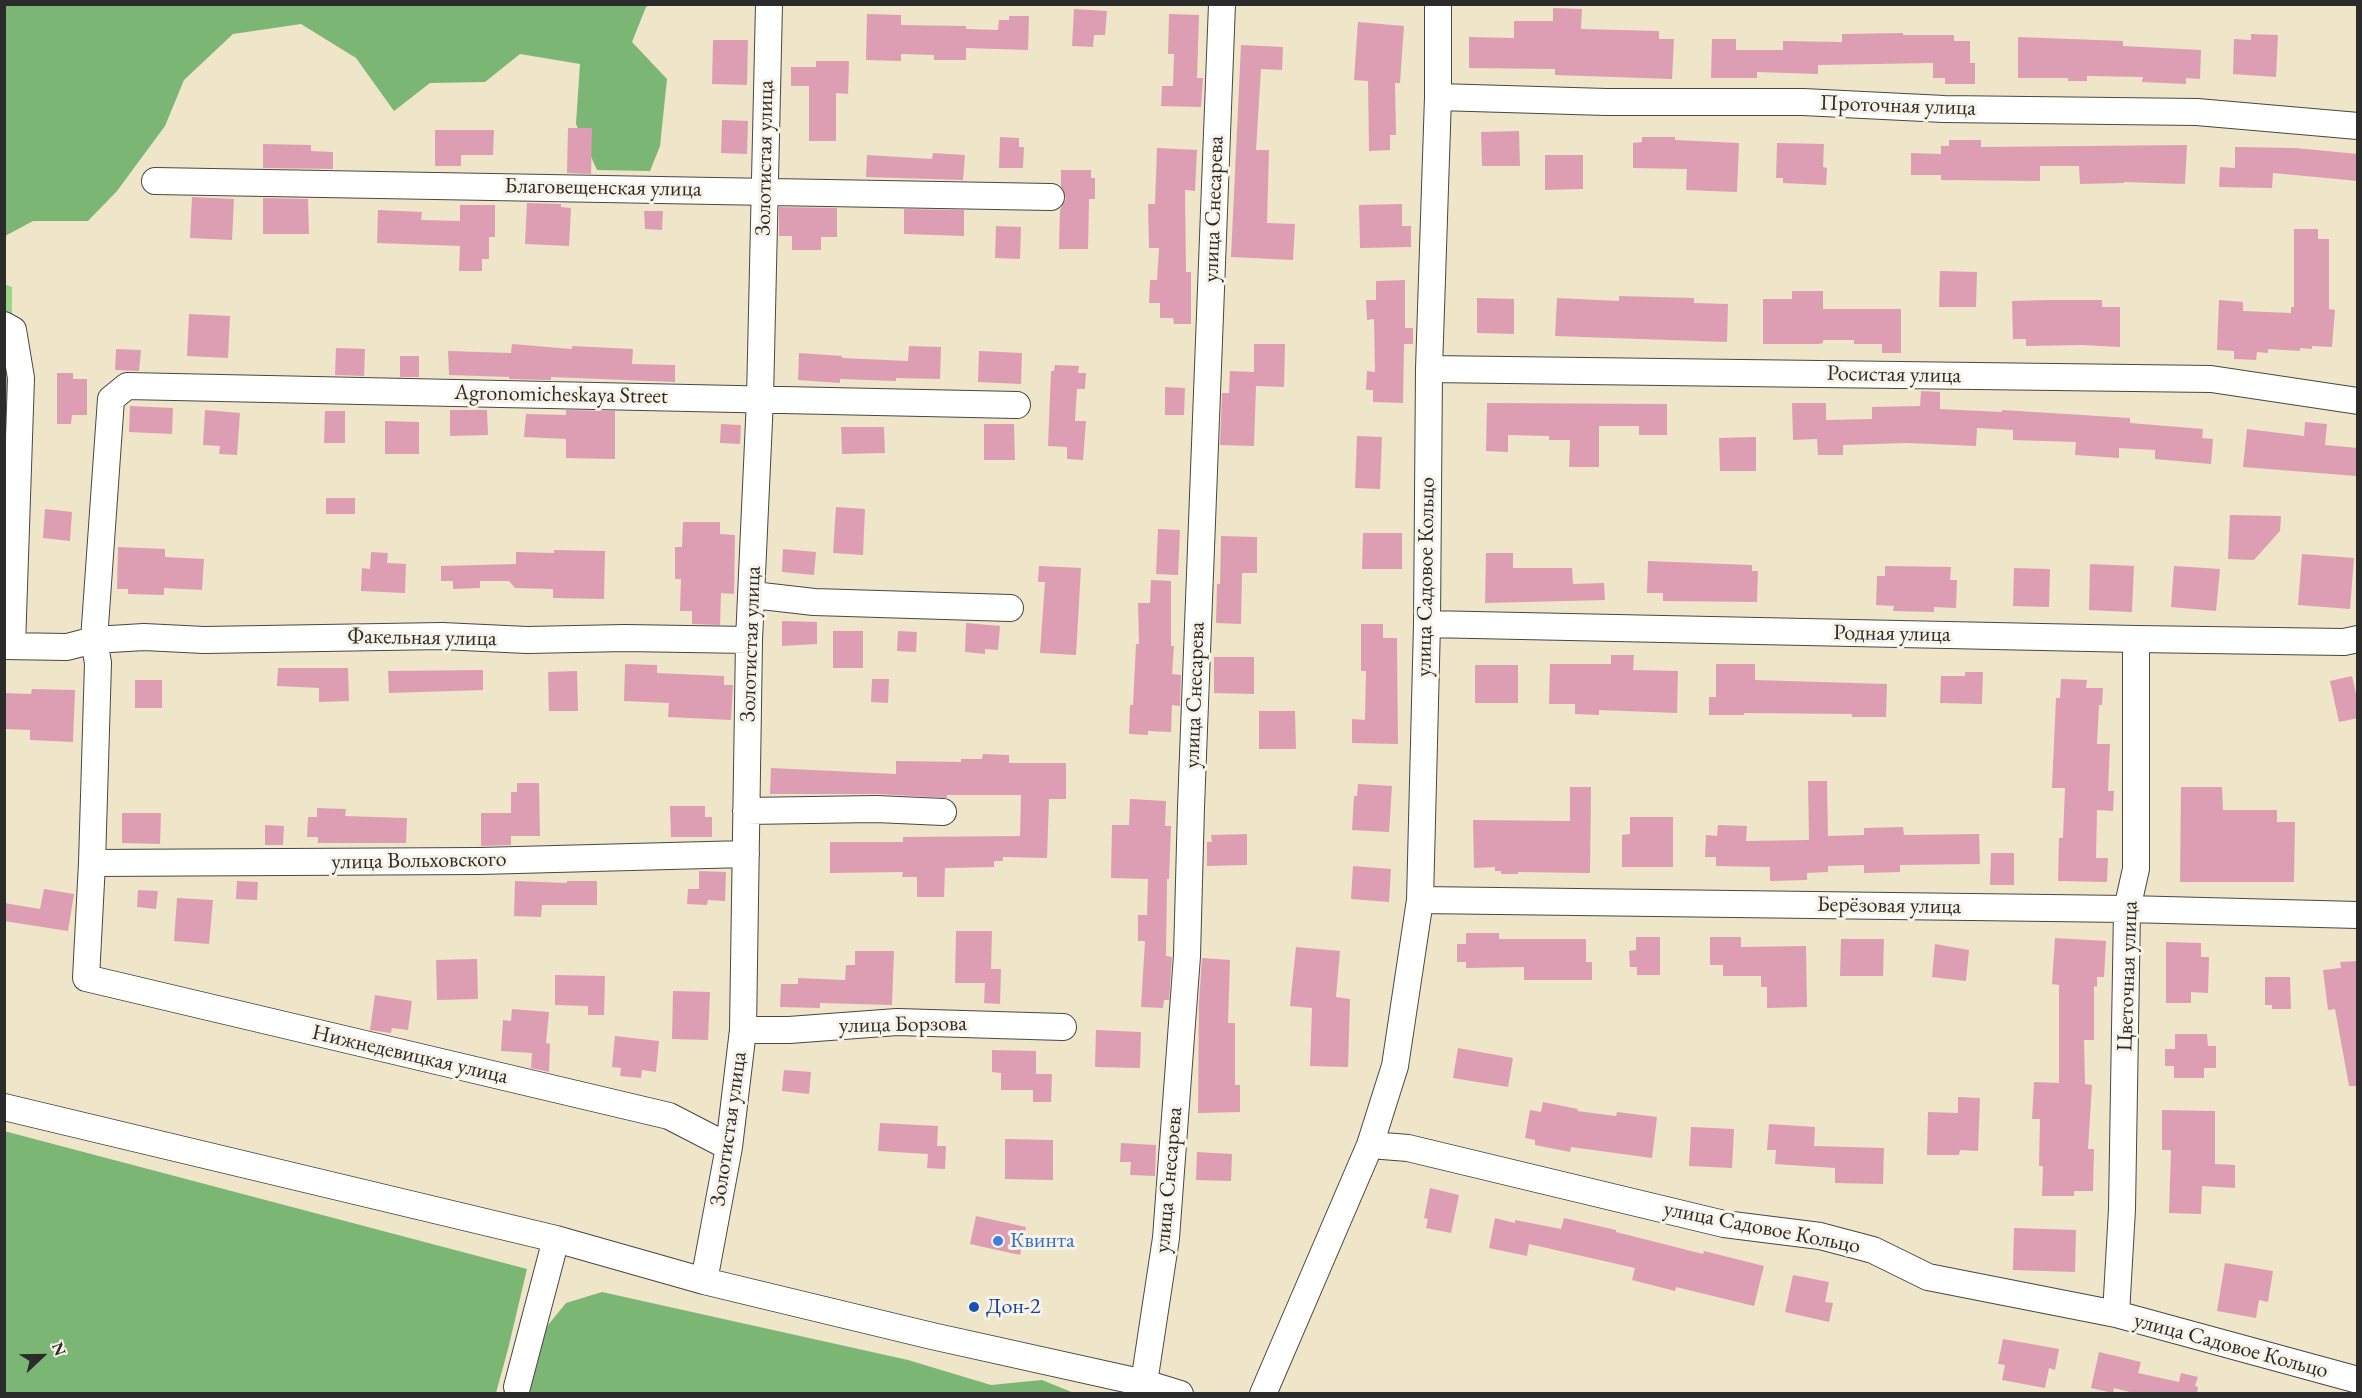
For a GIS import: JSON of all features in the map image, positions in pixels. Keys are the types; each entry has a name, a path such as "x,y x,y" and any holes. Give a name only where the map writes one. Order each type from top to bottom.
{"street":[{"name":"Золотистая улица","path":"704,1281 729,1147 743,1030 750,640 760,399 769,4"},
{"name":"улица Снесарева","path":"1144,1383 1166,1238 1187,956 1222,4"},
{"name":"улица Садовое Кольцо","path":"1263,1394 1370,1145 1395,1066 1420,900 1427,624 1428,369 1438,4"},
{"name":"Проточная улица","path":"1437,97 1606,102 1803,102 1944,109 2197,112 2358,126"},
{"name":"Благовещенская улица","path":"155,181 765,190 1051,197"},
{"path":"4,326 13,330 21,378 8,646"},
{"name":"Росистая улица","path":"1428,369 2211,379 2358,401"},
{"name":"Agronomicheskaya Street","path":"94,640 111,399 128,386 1017,405"},
{"path":"753,595 814,602 1011,608"},
{"name":"Родная улица","path":"1427,624 2136,639 2344,642 2358,639"},
{"name":"Факельная улица","path":"8,646 67,647 94,640 144,637 204,640 442,636 527,640 625,638 750,640"},
{"name":"Цветочная улица","path":"2116,1314 2122,1209 2127,909 2136,869 2136,639"},
{"path":"92,863 98,663 94,640"},
{"path":"746,811 876,809 943,812"},
{"name":"улица Вольховского","path":"92,863 479,861 746,854"},
{"name":"Нижнедевицкая улица","path":"92,863 86,978 669,1116 729,1147"},
{"name":"Берёзовая улица","path":"1420,900 2127,909 2358,915"},
{"name":"улица Борзова","path":"743,1030 789,1030 897,1022 1063,1027"},
{"path":"4,1107 556,1239 704,1281 932,1336 1144,1383 1180,1394"},
{"name":"улица Садовое Кольцо","path":"1370,1145 1408,1148 1725,1224 1820,1236 1873,1250 1928,1276 2116,1314 2358,1380"},
{"path":"517,1387 556,1239"}],"green space":[{"path":"5,5 650,5 646,7 632,42 667,79 660,146 650,171 597,170 576,124 580,64 520,54 485,82 430,83 394,111 356,58 301,24 233,34 184,80 165,126 117,191 88,221 33,221 5,236"},
{"path":"4,284 12,287 10,615 4,615"},
{"path":"4,1131 527,1269 496,1393 5,1393"},
{"path":"602,1292 908,1360 991,1385 1042,1380 1074,1393 527,1394 544,1330 566,1303"}],"building":[{"path":"1553,8 1582,9 1581,29 1659,31 1659,39 1674,39 1672,79 1555,75 1555,69 1469,68 1469,37 1514,38 1514,21 1553,21"},
{"path":"1074,9 1107,11 1105,35 1094,35 1093,47 1072,46"},
{"path":"867,14 901,15 901,25 966,26 966,29 998,30 999,20 1009,20 1009,16 1029,16 1028,50 966,48 966,60 934,60 934,55 901,54 901,61 866,60"},
{"path":"1169,14 1199,15 1197,78 1203,78 1201,107 1161,106 1162,86 1173,86 1174,54 1168,54"},
{"path":"1358,22 1404,26 1400,83 1395,83 1396,135 1390,135 1390,150 1369,151 1368,81 1354,80"},
{"path":"1903,33 1903,35 1954,35 1954,41 1970,41 1970,63 1975,63 1975,84 1945,84 1945,78 1933,78 1933,63 1818,65 1818,74 1757,72 1757,78 1711,78 1712,39 1736,39 1736,50 1783,50 1783,41 1842,42 1842,34"},
{"path":"2251,34 2278,35 2276,77 2233,74 2234,39 2251,40"},
{"path":"2018,37 2123,41 2123,46 2201,50 2200,79 2186,78 2186,84 2142,82 2143,77 2087,76 2087,81 2068,81 2068,78 2018,78"},
{"path":"713,40 748,40 747,85 712,84"},
{"path":"1241,45 1283,47 1282,70 1261,69 1256,150 1269,150 1267,223 1295,224 1293,260 1231,257"},
{"path":"816,61 849,61 848,94 836,93 836,141 809,141 809,86 791,86 791,67 816,67"},
{"path":"722,120 748,121 747,154 721,153"},
{"path":"568,128 592,128 591,174 567,173"},
{"path":"435,130 494,130 493,155 461,155 461,166 435,166"},
{"path":"1519,131 1520,166 1482,166 1481,132"},
{"path":"1000,137 1019,138 1019,147 1024,147 1023,168 999,168"},
{"path":"1642,137 1675,137 1675,140 1739,143 1737,192 1686,190 1687,169 1633,168 1633,143 1642,142"},
{"path":"1949,140 1981,140 1981,147 2187,145 2185,184 2124,182 2080,184 2079,166 2040,166 2040,181 1941,180 1941,175 1911,175 1911,153 1941,154 1941,146 1949,146"},
{"path":"1777,143 1824,144 1823,167 1827,168 1826,185 1783,183 1783,178 1776,178"},
{"path":"263,144 311,145 311,151 333,152 333,169 263,168"},
{"path":"2235,147 2295,148 2358,154 2358,181 2273,173 2272,188 2219,187 2220,167 2235,168"},
{"path":"1157,148 1197,150 1195,191 1185,190 1186,272 1191,272 1191,324 1174,324 1173,318 1160,318 1160,303 1149,303 1150,280 1157,280 1159,248 1149,248 1148,204 1155,204"},
{"path":"933,153 965,155 963,180 866,177 867,155 932,159"},
{"path":"1545,155 1583,155 1583,189 1545,190"},
{"path":"1061,170 1091,170 1091,178 1095,178 1095,199 1089,199 1088,249 1059,249 1060,210 1066,198 1061,186"},
{"path":"192,197 234,199 232,240 190,238"},
{"path":"263,198 308,199 309,234 263,234"},
{"path":"527,203 561,204 561,207 571,208 569,246 525,244"},
{"path":"1402,204 1402,226 1411,226 1411,247 1360,248 1359,205"},
{"path":"460,205 495,205 495,237 489,237 489,259 482,259 482,271 459,271 460,246 377,243 378,210 422,212 421,220 460,221"},
{"path":"779,207 837,208 837,237 821,237 821,250 792,250 792,236 779,236"},
{"path":"904,209 964,210 964,236 904,234"},
{"path":"644,211 663,211 662,230 645,229"},
{"path":"996,226 1021,227 1020,259 995,258"},
{"path":"2294,229 2318,229 2318,239 2329,239 2329,309 2335,310 2332,347 2312,346 2312,349 2300,348 2300,351 2268,349 2268,353 2257,352 2256,360 2234,359 2234,351 2217,350 2219,300 2243,302 2243,311 2291,313 2291,307 2294,307"},
{"path":"1940,271 1977,272 1976,307 1939,307"},
{"path":"1405,280 1405,328 1413,328 1413,344 1404,344 1403,403 1373,402 1373,390 1366,390 1367,371 1375,372 1374,319 1367,320 1366,300 1376,300 1376,281"},
{"path":"1792,291 1823,291 1823,309 1901,309 1901,353 1882,353 1882,344 1854,344 1854,340 1823,340 1823,343 1819,344 1763,344 1763,299 1792,299"},
{"path":"1619,296 1694,298 1694,303 1728,304 1727,342 1555,336 1557,298 1619,301"},
{"path":"1477,298 1514,299 1514,334 1477,333"},
{"path":"2102,300 2102,307 2120,307 2120,347 2026,346 2026,339 2013,339 2012,301"},
{"path":"189,314 230,316 228,358 187,356"},
{"path":"512,344 572,349 572,346 633,349 632,364 675,365 675,382 551,377 551,380 509,379 509,377 449,375 448,351 511,353"},
{"path":"1254,344 1285,344 1284,387 1256,386 1254,446 1220,445 1222,393 1229,393 1230,371 1254,372"},
{"path":"909,346 941,347 940,379 896,378 896,381 840,379 840,383 798,380 799,353 842,356 842,358 908,361"},
{"path":"336,348 365,349 364,376 335,375"},
{"path":"116,349 141,350 139,371 115,370"},
{"path":"979,351 1022,353 1021,384 978,382"},
{"path":"400,356 419,356 419,377 400,377"},
{"path":"1055,365 1079,366 1078,373 1086,373 1085,389 1077,389 1075,421 1086,421 1083,460 1067,459 1067,447 1048,446 1051,371 1054,371"},
{"path":"57,373 73,373 73,379 87,379 87,415 72,415 71,424 57,424"},
{"path":"1165,387 1185,388 1184,415 1165,415"},
{"path":"1921,391 1940,392 1940,409 2002,412 2002,410 2130,418 2130,423 2203,429 2202,438 2213,439 2211,464 2155,459 2155,450 2119,448 2119,458 2075,455 2076,442 2013,440 2013,430 1977,428 1976,446 1907,443 1843,445 1843,455 1818,455 1817,439 1793,440 1792,403 1826,403 1826,420 1872,419 1872,407 1920,406"},
{"path":"1487,403 1667,404 1667,435 1639,435 1639,426 1599,426 1599,467 1569,467 1570,440 1549,440 1549,436 1508,435 1508,452 1486,451"},
{"path":"130,406 173,408 172,434 129,432"},
{"path":"205,410 240,413 237,455 219,454 220,446 203,445"},
{"path":"450,410 487,410 488,435 450,436"},
{"path":"566,410 615,411 615,459 566,458 566,439 524,437 526,414 566,415"},
{"path":"325,411 345,411 345,443 324,443"},
{"path":"385,421 419,422 419,454 385,454"},
{"path":"2305,422 2327,424 2325,445 2358,448 2356,476 2243,467 2247,429 2304,436"},
{"path":"721,424 741,425 740,444 720,443"},
{"path":"984,424 1014,424 1015,460 984,460"},
{"path":"841,427 884,427 885,453 842,454"},
{"path":"1357,436 1382,437 1380,489 1355,488"},
{"path":"1756,437 1756,471 1720,471 1719,438"},
{"path":"326,498 355,498 355,514 326,514"},
{"path":"836,507 865,509 863,555 833,553"},
{"path":"45,509 72,512 70,541 43,538"},
{"path":"2230,515 2281,516 2280,531 2254,560 2228,559"},
{"path":"683,522 720,522 720,534 735,535 734,594 721,593 720,625 692,624 692,611 680,611 681,579 675,579 675,547 682,547"},
{"path":"1158,529 1180,530 1178,575 1156,574"},
{"path":"1363,533 1402,533 1402,569 1362,569"},
{"path":"1221,536 1257,537 1257,573 1242,573 1241,624 1216,623"},
{"path":"118,547 165,549 165,557 204,559 202,590 164,588 164,595 128,594 128,589 117,589"},
{"path":"783,549 816,552 814,575 782,572"},
{"path":"554,550 605,551 604,599 553,598 553,589 515,588 509,581 480,581 480,588 453,589 453,581 441,581 441,566 516,564 516,552 554,553"},
{"path":"371,552 388,553 387,563 406,564 405,593 361,591 362,568 370,569"},
{"path":"1486,553 1513,553 1513,568 1572,568 1573,584 1604,583 1605,600 1485,603"},
{"path":"2302,554 2354,558 2350,609 2298,605"},
{"path":"1648,561 1752,565 1752,571 1758,571 1757,602 1663,601 1663,593 1647,593"},
{"path":"2090,564 2134,566 2132,612 2089,610"},
{"path":"1039,566 1081,568 1076,655 1040,653 1045,582 1038,582"},
{"path":"1885,566 1951,567 1950,580 1957,580 1956,608 1934,607 1934,612 1893,611 1894,606 1876,605 1877,576 1885,576"},
{"path":"2174,566 2220,569 2216,611 2171,607"},
{"path":"2014,568 2050,569 2049,607 2013,606"},
{"path":"1151,580 1171,581 1171,646 1174,646 1172,674 1181,675 1180,706 1172,705 1171,732 1148,731 1148,735 1129,734 1136,644 1139,644 1138,603 1150,603"},
{"path":"782,621 817,622 817,644 782,646"},
{"path":"966,623 1000,626 998,650 985,649 985,654 965,652"},
{"path":"1361,624 1383,624 1383,638 1397,638 1398,744 1352,743 1352,719 1365,720 1366,671 1361,671"},
{"path":"833,631 863,631 863,668 833,668"},
{"path":"898,631 917,632 916,652 897,651"},
{"path":"1611,655 1634,655 1633,670 1678,671 1677,713 1599,710 1599,715 1575,714 1575,704 1549,704 1550,664 1611,664"},
{"path":"1214,657 1254,657 1254,694 1214,693"},
{"path":"625,664 657,665 657,673 724,676 724,685 733,685 731,720 668,717 669,703 624,701"},
{"path":"1716,664 1755,664 1755,680 1887,684 1886,717 1852,717 1852,714 1709,715 1709,697 1716,697"},
{"path":"1475,665 1518,665 1518,703 1475,703"},
{"path":"278,668 348,668 349,701 319,702 319,688 277,686"},
{"path":"483,670 483,690 389,693 388,671"},
{"path":"577,671 578,711 549,711 548,672"},
{"path":"1965,672 1983,672 1982,704 1940,703 1941,676 1965,676"},
{"path":"2352,676 2358,703 2358,718 2339,722 2330,681"},
{"path":"872,679 889,679 888,703 871,702"},
{"path":"2061,679 2087,680 2086,688 2103,688 2102,705 2099,705 2097,744 2110,744 2108,791 2114,791 2113,811 2097,810 2096,858 2108,858 2107,882 2058,881 2059,838 2063,838 2065,788 2052,788 2056,698 2060,698"},
{"path":"135,680 162,680 162,708 135,708"},
{"path":"32,689 75,690 73,742 30,740 30,730 4,729 4,693 31,694"},
{"path":"1259,711 1295,711 1296,749 1259,749"},
{"path":"983,754 1009,755 1009,763 1066,763 1066,799 1049,799 1047,858 1003,857 1003,861 994,861 994,867 945,868 944,897 917,897 917,877 902,877 903,872 830,873 830,842 903,842 903,837 1020,836 1021,795 947,795 947,798 877,794 770,794 771,768 896,774 896,761 961,762 961,759 982,759"},
{"path":"1808,781 1827,781 1828,836 1864,835 1864,828 1903,827 1904,835 1979,834 1980,864 1900,865 1900,872 1864,873 1864,865 1828,866 1828,872 1807,873 1807,880 1770,881 1770,867 1716,866 1716,857 1705,857 1706,835 1717,836 1718,825 1747,826 1746,841 1809,840"},
{"path":"517,783 539,783 540,836 511,836 511,845 481,846 481,813 511,813 511,792 517,792"},
{"path":"1358,784 1392,786 1389,832 1352,830 1354,796 1357,796"},
{"path":"1570,787 1591,787 1590,873 1518,872 1518,874 1501,874 1501,871 1495,871 1495,867 1474,868 1473,820 1570,821"},
{"path":"2181,787 2222,787 2223,810 2277,810 2277,822 2295,822 2294,882 2180,882"},
{"path":"1130,799 1166,801 1165,826 1171,826 1169,879 1167,879 1166,956 1172,957 1169,1000 1164,1000 1163,1008 1141,1007 1145,941 1138,941 1138,915 1147,915 1148,879 1111,878 1112,825 1129,825"},
{"path":"670,806 705,806 705,817 712,817 712,837 671,837"},
{"path":"317,808 346,809 345,816 407,818 406,843 318,843 318,837 307,837 308,817 317,817"},
{"path":"122,813 161,813 160,844 122,843"},
{"path":"1630,817 1673,817 1673,867 1622,867 1622,835 1630,834"},
{"path":"265,825 284,826 283,845 265,845"},
{"path":"1247,834 1247,865 1207,866 1207,842 1212,842 1211,835"},
{"path":"1991,853 2014,853 2014,885 1990,885"},
{"path":"1353,866 1391,869 1389,902 1351,899"},
{"path":"699,871 726,872 725,901 708,900 707,905 687,904 688,889 699,889"},
{"path":"237,881 258,882 257,900 236,899"},
{"path":"515,881 567,883 567,881 597,881 597,905 542,905 541,917 514,916"},
{"path":"44,889 74,894 68,931 4,921 4,903 40,909"},
{"path":"138,890 158,891 156,909 137,907"},
{"path":"177,898 213,900 209,944 174,941"},
{"path":"956,931 992,931 991,969 1001,969 1000,1004 984,1003 985,983 955,983"},
{"path":"1466,933 1499,933 1499,939 1586,939 1586,962 1592,962 1592,980 1524,980 1524,967 1466,968 1466,962 1457,962 1457,944 1466,944"},
{"path":"1636,937 1660,937 1660,975 1637,975 1637,967 1630,967 1629,951 1636,950"},
{"path":"1710,937 1741,937 1741,947 1806,946 1807,1007 1767,1008 1767,987 1761,987 1761,976 1723,976 1723,965 1710,965"},
{"path":"2055,938 2106,941 2104,977 2097,977 2097,987 2094,986 2094,1040 2084,1040 2085,1084 2092,1085 2088,1149 2094,1149 2093,1191 2074,1191 2074,1196 2042,1196 2043,1166 2039,1166 2040,1119 2032,1119 2034,1082 2059,1083 2059,985 2052,984"},
{"path":"1841,939 1884,939 1883,976 1840,976"},
{"path":"2166,942 2201,943 2201,957 2209,957 2208,993 2191,992 2191,1003 2166,1003"},
{"path":"1935,944 1969,950 1966,981 1932,977"},
{"path":"1296,947 1340,951 1336,997 1350,999 1348,1067 1310,1066 1312,1008 1290,1006"},
{"path":"855,951 894,951 892,1005 820,1003 820,1008 780,1007 781,984 798,984 798,978 845,980 846,965 855,965"},
{"path":"1202,958 1230,960 1228,1023 1235,1023 1235,1085 1240,1085 1240,1112 1198,1113 1199,1002"},
{"path":"477,959 478,999 437,1000 436,960"},
{"path":"2358,961 2358,1086 2349,1086 2335,1009 2328,1010 2323,970 2341,968 2340,962"},
{"path":"555,975 605,976 604,1015 588,1015 588,1006 555,1005"},
{"path":"2265,977 2290,977 2291,1009 2272,1009 2272,1005 2265,1005"},
{"path":"673,991 710,992 708,1040 672,1039"},
{"path":"375,995 412,1001 408,1030 392,1028 391,1033 370,1030"},
{"path":"512,1009 549,1012 546,1043 550,1044 549,1072 531,1068 532,1053 501,1051 503,1020 511,1021"},
{"path":"1096,1030 1141,1032 1140,1068 1095,1067"},
{"path":"2175,1034 2207,1034 2208,1046 2216,1046 2216,1068 2204,1068 2204,1078 2174,1078 2174,1066 2165,1066 2165,1049 2175,1049"},
{"path":"615,1036 659,1041 656,1072 642,1070 641,1078 620,1076 621,1068 612,1067"},
{"path":"1458,1048 1513,1058 1508,1087 1453,1078"},
{"path":"992,1050 1036,1051 1036,1074 1052,1074 1051,1102 1033,1102 1033,1090 1001,1090 1001,1073 992,1072"},
{"path":"784,1070 811,1072 809,1094 782,1091"},
{"path":"1958,1097 1980,1098 1978,1151 1960,1150 1959,1155 1927,1155 1928,1112 1958,1113"},
{"path":"1543,1102 1578,1109 1577,1111 1616,1116 1617,1112 1657,1117 1652,1158 1571,1147 1570,1152 1535,1145 1535,1140 1525,1138 1530,1110 1541,1112"},
{"path":"2162,1110 2215,1111 2215,1164 2235,1165 2235,1188 2202,1186 2201,1214 2169,1213 2171,1150 2162,1150"},
{"path":"880,1123 938,1126 937,1146 946,1146 945,1169 927,1168 928,1154 878,1151"},
{"path":"1769,1124 1815,1127 1814,1146 1884,1148 1883,1184 1835,1183 1835,1168 1775,1164 1776,1150 1767,1150"},
{"path":"1691,1127 1734,1129 1732,1168 1689,1166"},
{"path":"1005,1139 1053,1140 1053,1180 1005,1179"},
{"path":"1121,1143 1156,1145 1155,1176 1130,1175 1131,1162 1120,1162"},
{"path":"1197,1152 1232,1154 1231,1181 1196,1180"},
{"path":"1430,1188 1459,1195 1451,1233 1426,1228 1428,1219 1424,1218"},
{"path":"976,1216 1026,1227 1020,1255 970,1244"},
{"path":"1495,1218 1561,1229 1564,1218 1703,1254 1704,1251 1764,1266 1754,1306 1676,1287 1675,1291 1632,1280 1635,1268 1529,1244 1527,1256 1489,1248"},
{"path":"2014,1228 2076,1230 2075,1272 2013,1270"},
{"path":"2225,1263 2273,1271 2268,1302 2259,1300 2256,1318 2217,1311"},
{"path":"1793,1275 1829,1282 1825,1302 1833,1303 1829,1322 1785,1312"},
{"path":"2003,1339 2059,1349 2055,1370 2049,1368 2045,1388 2002,1380 2005,1365 1998,1364"},
{"path":"2099,1352 2141,1362 2138,1373 2179,1382 2181,1373 2198,1377 2195,1386 2198,1387 2197,1394 2138,1394 2114,1388 2113,1393 2091,1388"}],"place":[{"name":"Квинта","path":"998,1241"},
{"name":"Дон-2","path":"974,1307"}]}
